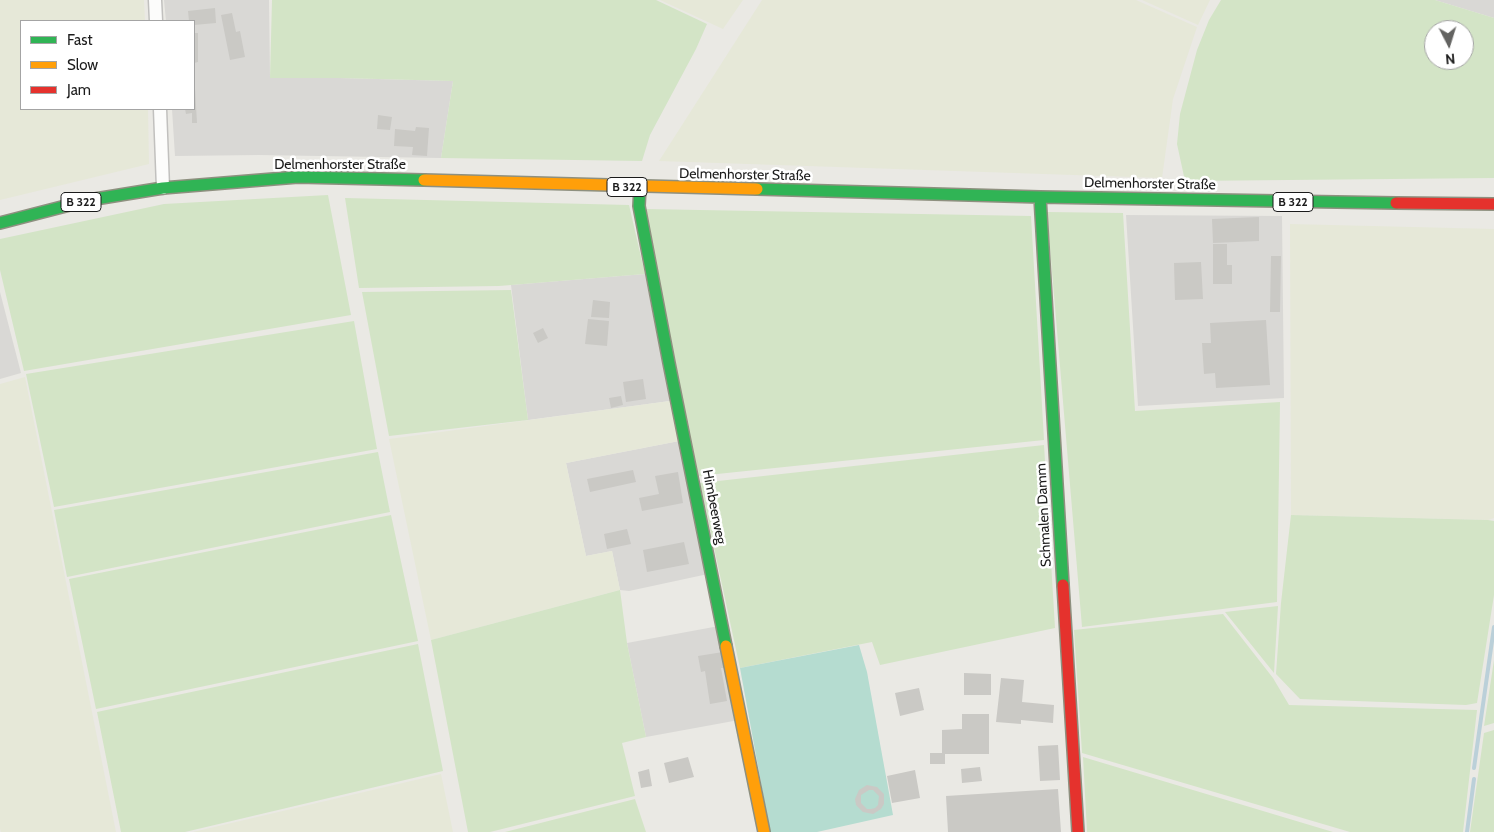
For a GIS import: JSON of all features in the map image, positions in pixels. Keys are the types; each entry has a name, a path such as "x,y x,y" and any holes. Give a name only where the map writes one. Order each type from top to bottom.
{"main road":[{"name":"Delmenhorster Straße","path":"0,223 89,200 163,188 298,177 1040,197 1494,204"},
{"name":"Himbeerweg","path":"640,187 639,206 646,245 764,832"},
{"name":"Schmalen Damm","path":"1040,197 1078,832"}],"street":[{"path":"155,0 156,20"},
{"path":"160,110 163,188"}],"shaded area":[{"path":"164,0 269,0 270,78 453,81 441,158 259,155 175,156 172,110 195,110 195,20 166,20"},
{"path":"1435,0 1494,0 1494,18"},
{"path":"1126,215 1282,216 1284,398 1138,406"},
{"path":"645,274 670,401 528,420 511,285"},
{"path":"0,292 21,373 0,379"},
{"path":"679,441 708,574 629,591 620,590 612,551 586,556 566,463"},
{"path":"719,626 739,720 646,737 627,643"}],"green space":[{"path":"0,0 144,0 145,20 20,20 20,110 148,110 149,164 0,200"},
{"path":"272,0 656,0 707,24 696,49 650,135 642,161 441,158 453,81 270,78"},
{"path":"660,0 743,0 723,29"},
{"path":"762,0 1136,0 1197,27 1173,99 1162,178 659,161"},
{"path":"1142,0 1210,0 1198,25"},
{"path":"1221,0 1435,0 1494,18 1494,178 1185,181 1177,144 1180,114 1197,50 1209,20"},
{"path":"328,195 351,315 24,371 0,270 0,239 164,204"},
{"path":"345,198 629,205 645,274 499,286 359,288"},
{"path":"645,209 1031,216 1044,440 698,476"},
{"path":"1047,212 1123,213 1135,411 1280,402 1277,602 1082,627"},
{"path":"1290,224 1494,229 1494,518 1488,520 1291,515"},
{"path":"511,290 528,420 389,436 362,292"},
{"path":"354,321 377,449 54,507 26,374"},
{"path":"25,377 116,832 1,832 0,829 0,384"},
{"path":"670,401 679,441 566,463 586,556 612,551 620,590 431,640 389,439"},
{"path":"1044,445 1055,628 880,665 872,642 740,668 700,483"},
{"path":"378,452 390,512 67,577 54,510"},
{"path":"391,515 418,641 96,709 69,579"},
{"path":"1291,515 1494,521 1494,595 1477,703 1466,705 1300,699 1276,674 1281,603"},
{"path":"620,590 627,643 646,737 622,743 635,796 490,832 468,832 431,640"},
{"path":"1278,606 1274,673 1225,612"},
{"path":"1223,614 1273,678 1289,705 1477,710 1463,832 1350,832 1082,753 1074,630"},
{"path":"418,644 443,771 185,832 121,832 97,712"},
{"path":"859,645 867,672 893,815 817,832 770,832 740,668"},
{"path":"1494,660 1494,723 1484,726"},
{"path":"1494,730 1494,832 1470,832 1484,733"},
{"path":"1083,757 1333,832 1087,832"},
{"path":"441,774 453,832 193,832"},
{"path":"635,799 646,832 505,832"}],"building":[{"path":"215,8 216,23 195,25 195,20 189,20 188,11"},
{"path":"232,13 236,32 240,31 245,57 230,60 221,15"},
{"path":"195,33 198,33 198,62 195,63"},
{"path":"195,88 197,123 192,123 192,113 186,114 185,110 195,110"},
{"path":"378,115 392,117 390,130 377,129"},
{"path":"416,127 429,128 427,156 412,155 413,147 394,146 395,129 415,131"},
{"path":"1259,217 1259,241 1213,243 1212,219"},
{"path":"1213,244 1227,244 1227,265 1232,265 1232,284 1213,284"},
{"path":"1271,256 1281,256 1280,312 1270,312"},
{"path":"1201,262 1203,299 1175,300 1174,263"},
{"path":"593,300 610,302 609,318 591,317"},
{"path":"588,319 609,321 607,346 585,344"},
{"path":"1266,320 1270,385 1216,388 1215,373 1204,374 1202,343 1211,343 1210,323"},
{"path":"543,328 548,338 538,343 533,333"},
{"path":"643,379 646,399 626,402 623,382"},
{"path":"621,396 623,405 611,408 609,398"},
{"path":"633,470 636,482 590,492 587,479"},
{"path":"678,472 683,503 642,511 639,498 659,494 655,476"},
{"path":"627,529 631,544 607,549 604,534"},
{"path":"684,542 689,564 647,572 643,550"},
{"path":"723,652 725,668 721,668 727,701 710,704 705,671 701,672 698,656"},
{"path":"964,673 991,674 991,695 964,695"},
{"path":"1001,678 1024,680 1022,702 1054,705 1053,723 1021,720 1021,724 996,722"},
{"path":"919,688 924,710 900,716 895,693"},
{"path":"962,714 989,714 989,754 945,754 945,764 930,764 930,753 942,753 942,730 962,729"},
{"path":"1058,745 1060,780 1040,781 1038,746"},
{"path":"688,757 694,777 669,783 664,763"},
{"path":"980,767 982,781 962,783 961,769"},
{"path":"649,769 652,786 641,788 638,772"},
{"path":"915,770 920,798 892,803 887,776"},
{"path":"867,785 877,787 884,794 884,804 881,809 873,814 863,812 856,805 855,799 859,790","holes":["869,790 873,790 879,796 878,805 875,808 867,809 861,803 861,795"]},
{"path":"1058,789 1061,832 948,832 946,796"}],"waterway":[{"path":"1474,768 1494,627"},
{"path":"1467,832 1474,779"}],"traffic: fast":[{"path":"0,223 89,200 163,188 298,177 424,180"},
{"path":"640,187 639,206 726,646"},
{"path":"757,189 1040,197 1396,203"},
{"path":"1040,197 1063,585"}],"traffic: slow":[{"path":"424,180 757,189"},
{"path":"726,646 764,832"}],"traffic: jam":[{"path":"1396,203 1494,204"},
{"path":"1063,585 1078,832"}]}
